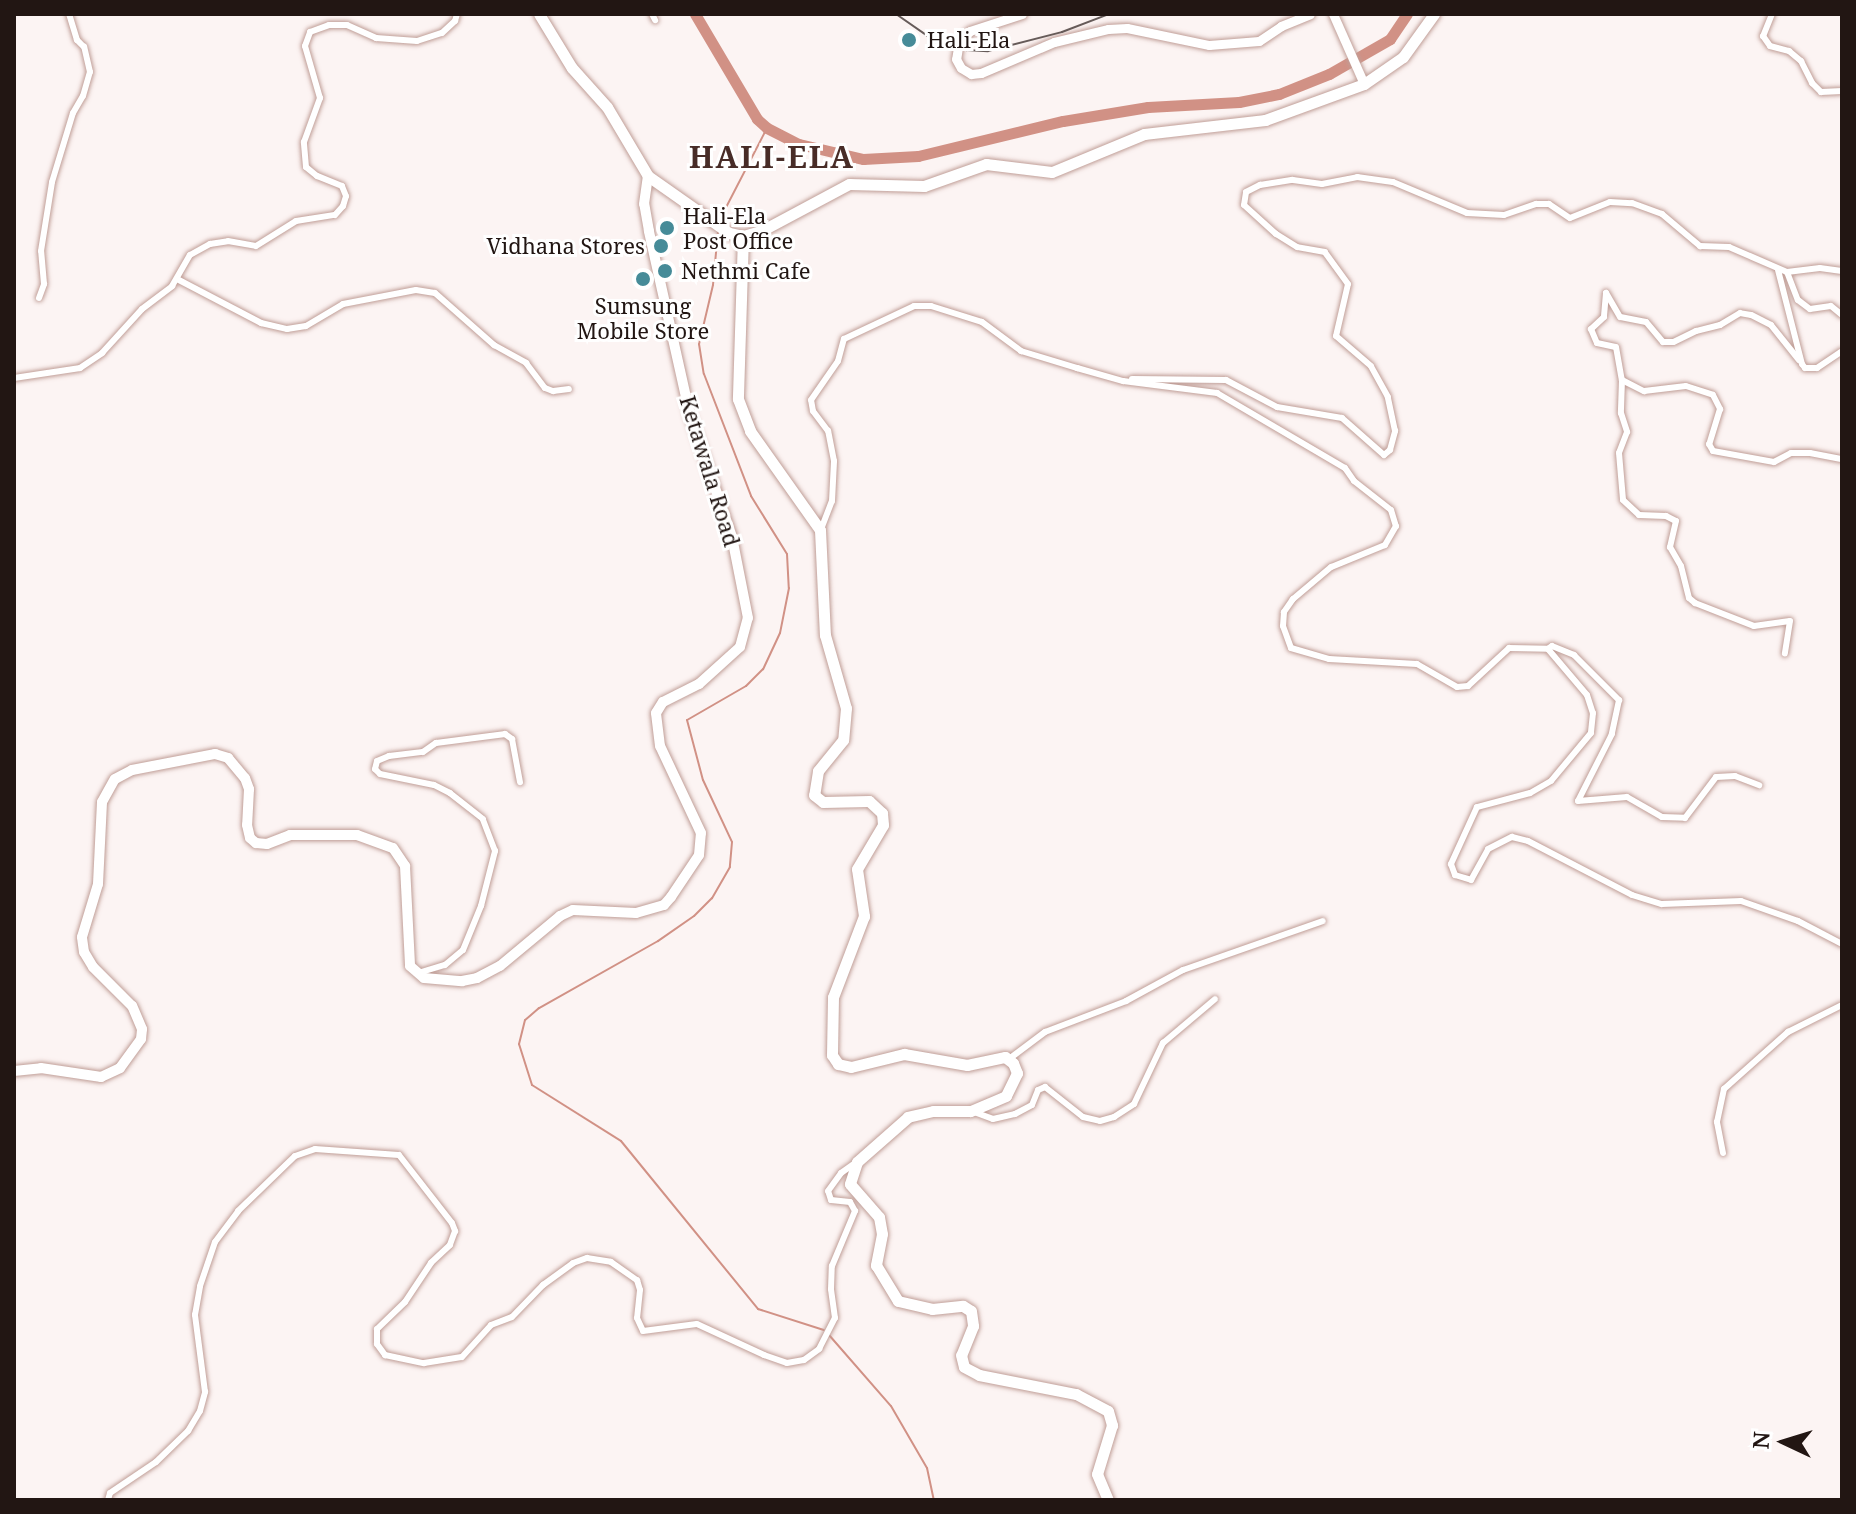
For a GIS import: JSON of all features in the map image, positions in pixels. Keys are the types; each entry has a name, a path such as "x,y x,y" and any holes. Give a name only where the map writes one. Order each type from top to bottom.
{"highway":[{"path":"539,14 572,68 607,107 648,176 729,233 743,236 761,231 849,184 924,186 986,164 1052,172 1144,134 1265,120 1364,84 1403,57 1434,14"},
{"path":"743,236 738,399 750,431 820,532 825,635 847,719 840,746 817,774 814,795 823,802 869,801 882,813 883,825 857,869 864,916 833,997 832,1055 838,1064 851,1067 904,1054 967,1065 1000,1057 1009,1059 1017,1073 1010,1091 970,1111 933,1111 908,1117 857,1162 850,1184 875,1210 882,1224 876,1265 889,1291 903,1304 932,1309 963,1306 971,1311 973,1326 961,1355 964,1367 979,1375 1076,1394 1108,1411 1112,1425 1097,1474 1108,1500"}],"main road":[{"name":"Ketawala Road","path":"415,974 433,980 477,978 500,966 566,912 580,909 636,913 664,905 699,855 699,825 660,746 656,713 663,702 699,684 740,647 748,618 732,537 690,415 644,204 648,176"},
{"path":"14,1071 41,1068 101,1077 120,1068 141,1039 142,1029 132,1006 93,967 84,952 82,937 98,884 102,802 115,779 140,768 215,754 228,758 245,778 250,802 247,825 250,838 256,843 267,844 290,835 357,835 393,848 405,866 407,950 415,974"}],"street":[{"path":"39,298 44,284 41,251 52,182 73,113 83,96 90,72 84,47 77,40 69,14"},
{"path":"14,378 80,368 102,353 142,309 177,279 190,255 210,244 228,241 256,246 296,221 335,215 343,206 346,196 342,186 317,176 306,167 304,142 320,98 305,46 310,32 329,25 347,25 376,38 417,41 442,33 455,21 457,14"},
{"path":"1022,14 970,31 959,41 956,59 961,68 971,74 981,73 1054,42 1108,29 1127,28 1209,45 1259,41 1281,26 1310,14"},
{"path":"1333,14 1364,84"},
{"path":"1772,14 1763,28 1763,36 1770,46 1789,51 1801,61 1812,83 1821,92 1842,91"},
{"path":"1123,381 1226,380 1277,407 1342,418 1384,455 1390,450 1395,431 1388,397 1371,366 1336,336 1338,316 1348,284 1325,252 1297,247 1286,241 1244,205 1246,192 1260,185 1293,180 1322,184 1357,177 1393,182 1467,213 1504,215 1536,204 1549,204 1570,218 1610,202 1632,203 1662,214 1700,246 1729,247 1787,272 1820,268 1842,271"},
{"path":"1778,270 1799,360"},
{"path":"1787,272 1798,300 1810,309 1831,306 1842,315"},
{"path":"177,279 261,323 287,329 306,326 343,304 416,290 435,293 494,345 526,363 545,388 553,391 569,389"},
{"path":"1785,654 1790,621 1754,626 1695,603 1689,598 1681,566 1670,547 1676,521 1666,516 1639,515 1623,500 1619,453 1627,432 1621,413 1622,380 1616,347 1597,343 1591,329 1604,317 1606,293 1620,317 1646,322 1663,342 1673,342 1696,331 1720,325 1740,313 1771,325 1805,368 1817,368 1842,351"},
{"path":"820,532 832,501 834,461 828,431 813,411 811,400 838,361 844,339 914,306 931,306 982,322 1021,351 1123,381 1217,393 1345,468 1354,481 1391,510 1396,526 1385,545 1331,567 1293,599 1284,612 1283,626 1291,648 1329,659 1376,659 1417,664 1457,687 1468,686 1509,648 1548,649 1552,646 1574,655 1619,700 1612,734 1578,801 1627,797 1662,817 1685,818 1716,777 1735,776 1759,785"},
{"path":"1622,380 1644,391 1686,386 1713,395 1720,409 1709,444 1718,454 1774,462 1791,453 1842,459"},
{"path":"1548,649 1587,695 1593,713 1591,733 1551,781 1530,793 1477,807 1451,864 1455,875 1471,880 1488,849 1512,837 1528,841 1632,895 1662,904 1741,901 1798,921 1842,944"},
{"path":"415,974 445,965 463,950 481,906 495,851 483,819 450,793 434,785 380,774 375,769 377,761 389,756 423,752 436,743 505,734 512,739 520,782"},
{"path":"1009,1059 1045,1032 1126,1001 1183,970 1323,921"},
{"path":"970,1111 993,1119 1015,1114 1032,1105 1038,1090 1045,1087 1083,1117 1100,1121 1114,1117 1134,1104 1163,1043 1215,999"},
{"path":"1723,1153 1717,1122 1724,1089 1788,1032 1842,1005"},
{"path":"108,1500 110,1493 156,1462 188,1431 200,1411 205,1392 195,1315 200,1286 215,1242 238,1211 295,1156 315,1149 399,1155 419,1176 455,1231 450,1245 431,1263 405,1302 377,1329 377,1344 385,1355 424,1363 462,1357 491,1325 512,1317 543,1285 573,1263 587,1258 611,1262 637,1280 640,1290 637,1318 643,1331 697,1324 787,1363 804,1360 819,1349 835,1318 832,1266 855,1211 850,1202 831,1200 828,1191 841,1173 857,1162"}],"waterway":[{"path":"695,14 757,119 767,128 799,144 863,159 918,156 1063,121 1148,107 1239,102 1279,94 1329,74 1390,39 1407,14"},
{"path":"719,221 767,128"},
{"path":"718,231 713,285 699,344 704,374 751,496 787,554 789,588 780,633 763,669 746,686 687,720 703,780 732,842 730,867 712,898 694,916 658,941 539,1008 525,1020 519,1044 532,1085 621,1141 758,1309 824,1330"},
{"path":"829,1335 891,1406 927,1468 934,1500"}],"railway":[{"path":"896,14 932,39 966,50 988,51 1062,32 1109,14"}],"place":[{"name":"Hali-Ela","path":"909,40"},
{"name":"Hali-Ela Post Office","path":"667,228"},
{"name":"Vidhana Stores","path":"661,246"},
{"name":"Nethmi Cafe","path":"665,271"},
{"name":"Sumsung Mobile Store","path":"643,279"}],"district":[{"name":"HALI-ELA","path":"772,157"}]}
